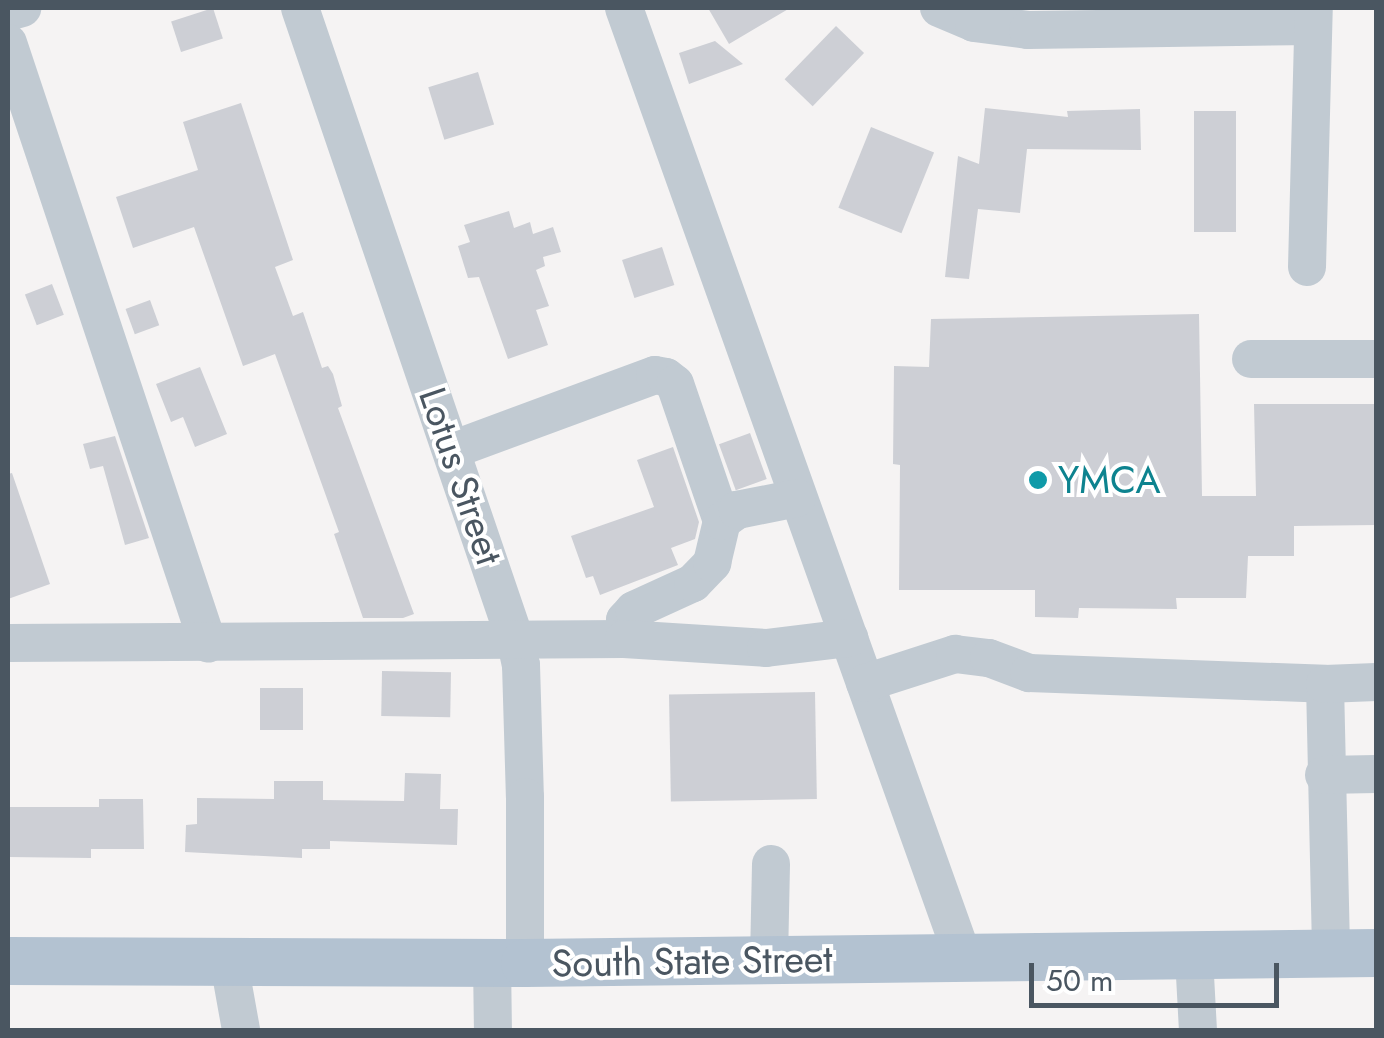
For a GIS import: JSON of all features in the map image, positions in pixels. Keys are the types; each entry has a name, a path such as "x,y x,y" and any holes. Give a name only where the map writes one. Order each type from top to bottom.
{"main road":[{"name":"South State Street","path":"8,962 964,960 1354,954"}],"street":[{"path":"8,12 22,8"},
{"name":"Lotus Street","path":"300,8 452,450 521,665 525,797 508,962 492,1030"},
{"path":"624,8 751,374 964,960"},
{"path":"939,8 974,22 1028,30 1314,17 1307,266"},
{"path":"8,43 208,644"},
{"path":"1251,358 1376,359"},
{"path":"452,450 655,376 666,377 675,384 722,521 712,562 693,583 634,610 625,620 624,640"},
{"path":"722,521 737,510 796,498"},
{"path":"8,643 624,640 766,648 849,638"},
{"path":"865,683 954,654 989,658 1029,672 1325,684 1376,682"},
{"path":"1325,684 1324,775 1354,954"},
{"path":"1324,775 1376,774"},
{"path":"769,960 770,864"},
{"path":"1194,957 1198,1030"},
{"path":"230,963 241,1030"}],"building":[{"path":"213,8 223,38 181,52 171,22"},
{"path":"708,8 790,8 729,44"},
{"path":"836,26 864,53 813,106 785,79"},
{"path":"715,41 743,64 689,84 679,53"},
{"path":"478,72 494,125 444,140 428,87"},
{"path":"241,103 293,260 275,267 293,316 303,312 322,368 328,366 333,374 342,406 338,408 414,614 403,618 363,618 334,534 339,532 275,354 243,366 194,227 133,248 116,197 198,170 183,122"},
{"path":"985,108 1068,117 1067,111 1140,109 1141,150 1027,149 1020,213 978,209 969,279 945,277 958,156 979,164"},
{"path":"1194,111 1236,111 1236,232 1194,232"},
{"path":"871,127 934,152 901,233 838,208"},
{"path":"509,211 514,228 530,222 533,234 553,227 561,252 543,257 545,266 536,270 549,306 536,310 548,345 508,359 479,277 468,278 458,246 470,242 464,225"},
{"path":"662,247 674,285 634,298 622,260"},
{"path":"52,284 64,315 37,325 25,294"},
{"path":"150,300 159,325 135,334 126,309"},
{"name":"YMCA","path":"1199,314 1202,496 1256,496 1254,404 1376,404 1376,525 1294,526 1294,556 1248,556 1246,598 1176,598 1177,609 1079,608 1078,618 1035,617 1035,590 899,590 900,465 893,464 894,366 929,367 931,319"},
{"path":"200,367 227,434 195,447 183,417 171,422 156,384"},
{"path":"750,433 767,479 736,490 719,444"},
{"path":"115,436 149,538 125,545 103,466 90,469 83,444"},
{"path":"673,447 699,522 695,539 671,548 678,565 600,595 593,576 586,578 571,536 654,507 637,460"},
{"path":"12,473 50,584 8,599 8,474"},
{"path":"382,671 451,672 450,717 381,716"},
{"path":"260,688 303,688 303,730 260,730"},
{"path":"815,692 817,799 671,802 669,695"},
{"path":"405,773 441,774 440,809 458,809 457,845 330,841 330,849 302,849 302,858 185,852 186,825 197,824 197,798 274,799 274,781 323,781 323,800 404,801"},
{"path":"99,799 143,799 144,849 91,849 91,858 8,857 8,807 99,807"}],"place":[{"name":"YMCA","path":"1038,480"}]}
